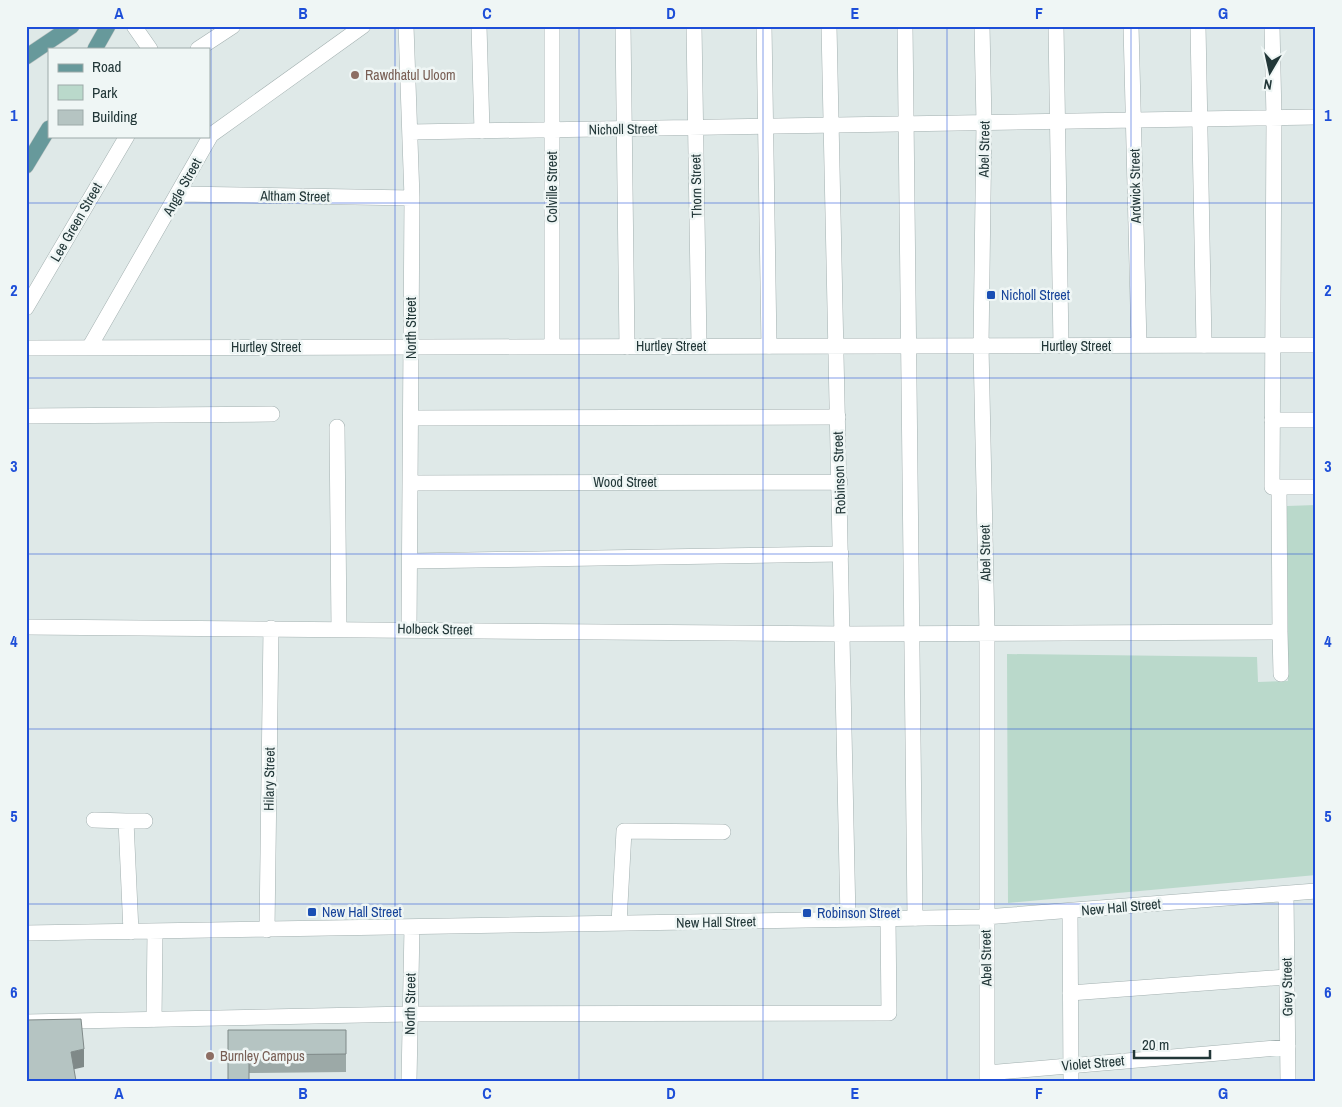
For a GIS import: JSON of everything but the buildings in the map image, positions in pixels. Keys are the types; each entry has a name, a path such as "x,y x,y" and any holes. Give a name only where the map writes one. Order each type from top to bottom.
{"main road":[{"path":"28,52 72,26"},
{"path":"96,48 108,26"},
{"path":"26,166 48,130"}],"street":[{"path":"134,26 149,48"},
{"path":"200,48 233,26"},
{"name":"Angle Street","path":"210,134 363,26"},
{"name":"North Street","path":"406,26 412,198 409,629"},
{"path":"479,26 482,131"},
{"name":"Colville Street","path":"552,26 552,347"},
{"path":"623,26 627,346"},
{"name":"Thorn Street","path":"694,26 699,346"},
{"path":"764,26 770,346"},
{"name":"Robinson Street","path":"829,26 848,919"},
{"path":"905,26 915,918"},
{"name":"Abel Street","path":"982,26 984,123 981,346 987,632 987,1077"},
{"path":"1056,26 1062,346"},
{"name":"Ardwick Street","path":"1131,26 1139,345"},
{"path":"1198,26 1204,345"},
{"path":"1272,26 1274,118 1272,420 1281,674"},
{"name":"Nicholl Street","path":"411,132 1316,117"},
{"name":"Lee Green Street","path":"26,308 125,138"},
{"name":"Angle Street","path":"89,348 179,194 208,138"},
{"name":"Altham Street","path":"179,194 412,198"},
{"name":"Hurtley Street","path":"26,348 1316,345"},
{"path":"26,416 272,414"},
{"path":"411,418 838,418"},
{"path":"1272,420 1316,420"},
{"path":"337,426 339,628"},
{"name":"Wood Street","path":"411,484 840,482"},
{"path":"1275,487 1316,487"},
{"path":"410,561 841,554"},
{"name":"Holbeck Street","path":"26,626 843,634 1280,632"},
{"name":"Hilary Street","path":"267,930 271,628"},
{"path":"94,820 145,821"},
{"path":"126,821 131,932"},
{"path":"619,923 624,831 723,832"},
{"name":"New Hall Street","path":"26,933 986,917 1316,891"},
{"name":"Grey Street","path":"1286,894 1288,1081"},
{"path":"1070,911 1070,1081"},
{"path":"26,1022 410,1014 889,1014 888,919"},
{"name":"North Street","path":"409,1081 412,927"},
{"path":"154,1020 155,932"},
{"path":"1070,993 1286,977"},
{"name":"Violet Street","path":"987,1077 1070,1064 1288,1047"}],"green space":[{"path":"1316,505 1316,875 1008,903 1007,654 1257,657 1258,682 1288,681 1287,506"}],"place":[{"name":"Rawdhatul Uloom","path":"355,75"},
{"name":"Nicholl Street","path":"991,295"},
{"name":"New Hall Street","path":"312,912"},
{"name":"Robinson Street","path":"807,913"},
{"name":"Burnley Campus","path":"210,1056"}]}
